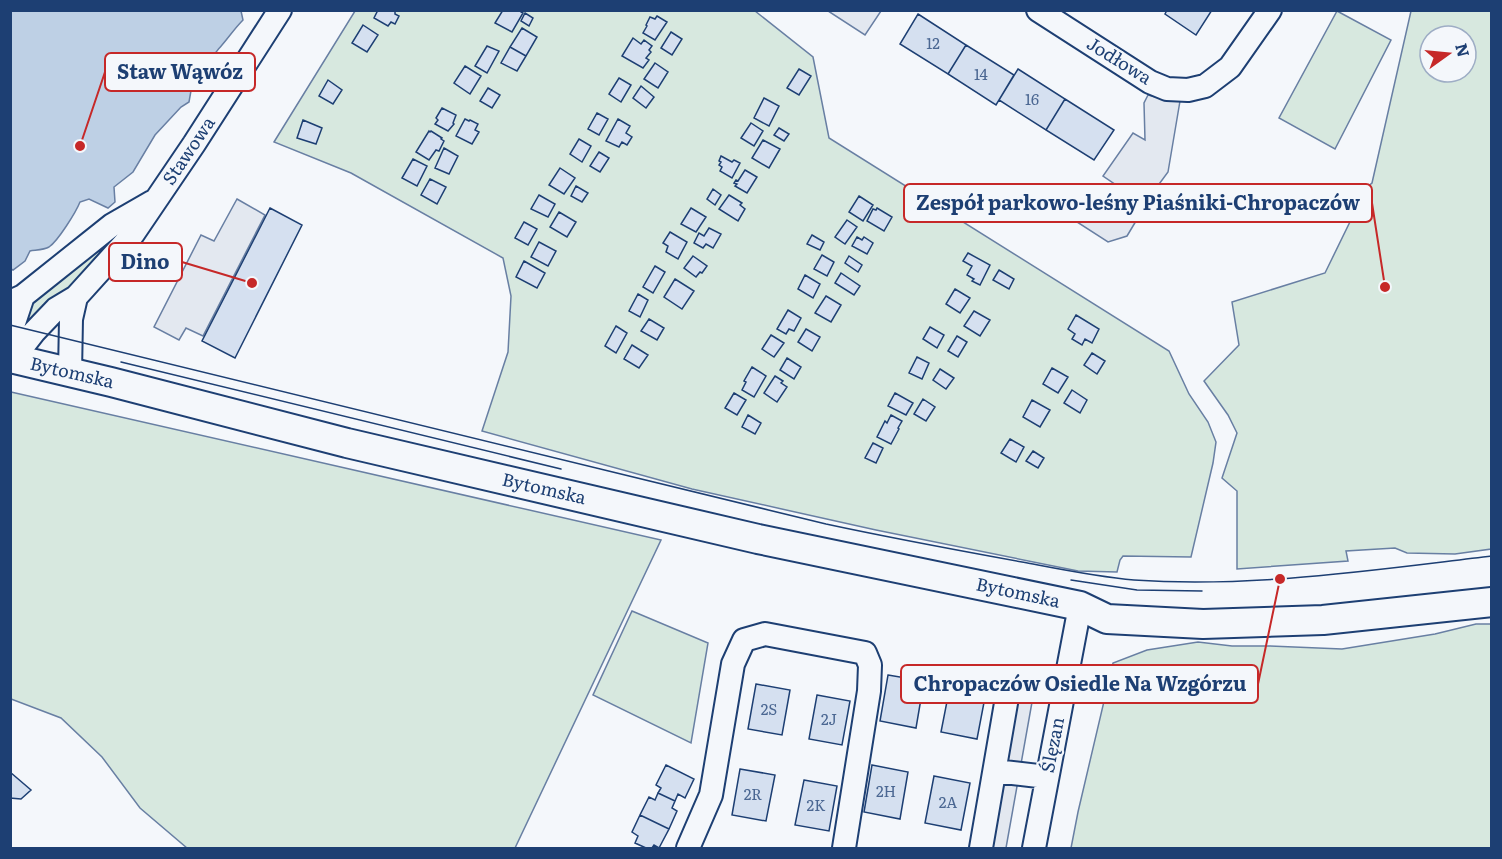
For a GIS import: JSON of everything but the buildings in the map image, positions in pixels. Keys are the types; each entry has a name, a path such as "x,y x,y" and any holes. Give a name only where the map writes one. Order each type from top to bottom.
{"main road":[{"name":"Bytomska","path":"12,359 347,443 758,539 1080,606 1107,619 1203,624 1323,620 1491,602"},
{"name":"Bytomska","path":"1080,606 1098,599 1198,606 1292,604 1339,601 1491,583"}],"street":[{"name":"Stawowa","path":"12,359 56,309 76,297 133,234 280,10"},
{"name":"Jodłowa","path":"1044,12 1150,82 1167,88 1188,90 1205,86 1230,67 1270,10"},
{"path":"12,359 17,299 112,225 156,200"},
{"path":"70,374 71,319 76,297"},
{"name":"Ślęzan","path":"1034,849 1080,606"},
{"path":"688,849 711,795 733,664 744,640 765,634 865,653 870,665 869,691 844,849"},
{"path":"981,849 1010,680"},
{"path":"995,771 1047,777"}],"shaded area":[{"path":"355,11 755,11 813,57 829,138 1169,351 1189,394 1208,422 1216,442 1191,557 1123,556 1117,572 1078,571 876,530 692,489 482,431 508,352 511,296 503,258 351,173 274,142"},
{"path":"828,11 881,11 865,35"},
{"path":"1337,11 1391,40 1335,149 1279,118"},
{"path":"1411,11 1491,11 1491,549 1455,554 1407,553 1395,548 1346,551 1348,561 1237,569 1237,491 1222,478 1237,433 1228,415 1204,381 1239,345 1232,302 1325,273 1367,187 1372,183"},
{"path":"1148,95 1180,101 1168,172 1127,236 1108,242 1063,213 1072,196 1116,185 1103,176 1133,133 1145,140 1144,103"},
{"path":"237,199 265,215 203,336 186,328 179,340 154,327 201,235 214,241"},
{"path":"117,233 121,237 37,320 28,324 26,322 27,312 35,299"},
{"path":"11,392 661,540 515,848 187,848 140,808 102,757 61,718 11,699"},
{"path":"632,611 708,643 691,743 593,695"},
{"path":"1476,624 1491,624 1491,848 1071,848 1113,663 1147,650 1198,642 1232,646 1342,649 1435,634"},
{"path":"1018,688 1034,691 1006,848 991,848"}],"water":[{"path":"11,11 241,11 243,20 213,58 219,62 200,85 192,85 189,102 181,107 155,135 133,172 114,187 115,202 108,208 89,199 80,202 53,244 45,249 30,251 25,261 13,270 11,269"}],"tram line":[{"path":"10,325 826,524 1092,575 1179,582 1269,580 1492,556"},
{"path":"121,362 561,469"},
{"path":"1071,580 1137,590 1202,591"}],"place":[{"name":"Staw Wąwóz","path":"80,146"},
{"name":"Dino","path":"252,283"},
{"name":"Zespół parkowo-leśny Piaśniki-Chropaczów","path":"1385,287"},
{"name":"Chropaczów Osiedle Na Wzgórzu","path":"1280,579"}]}
